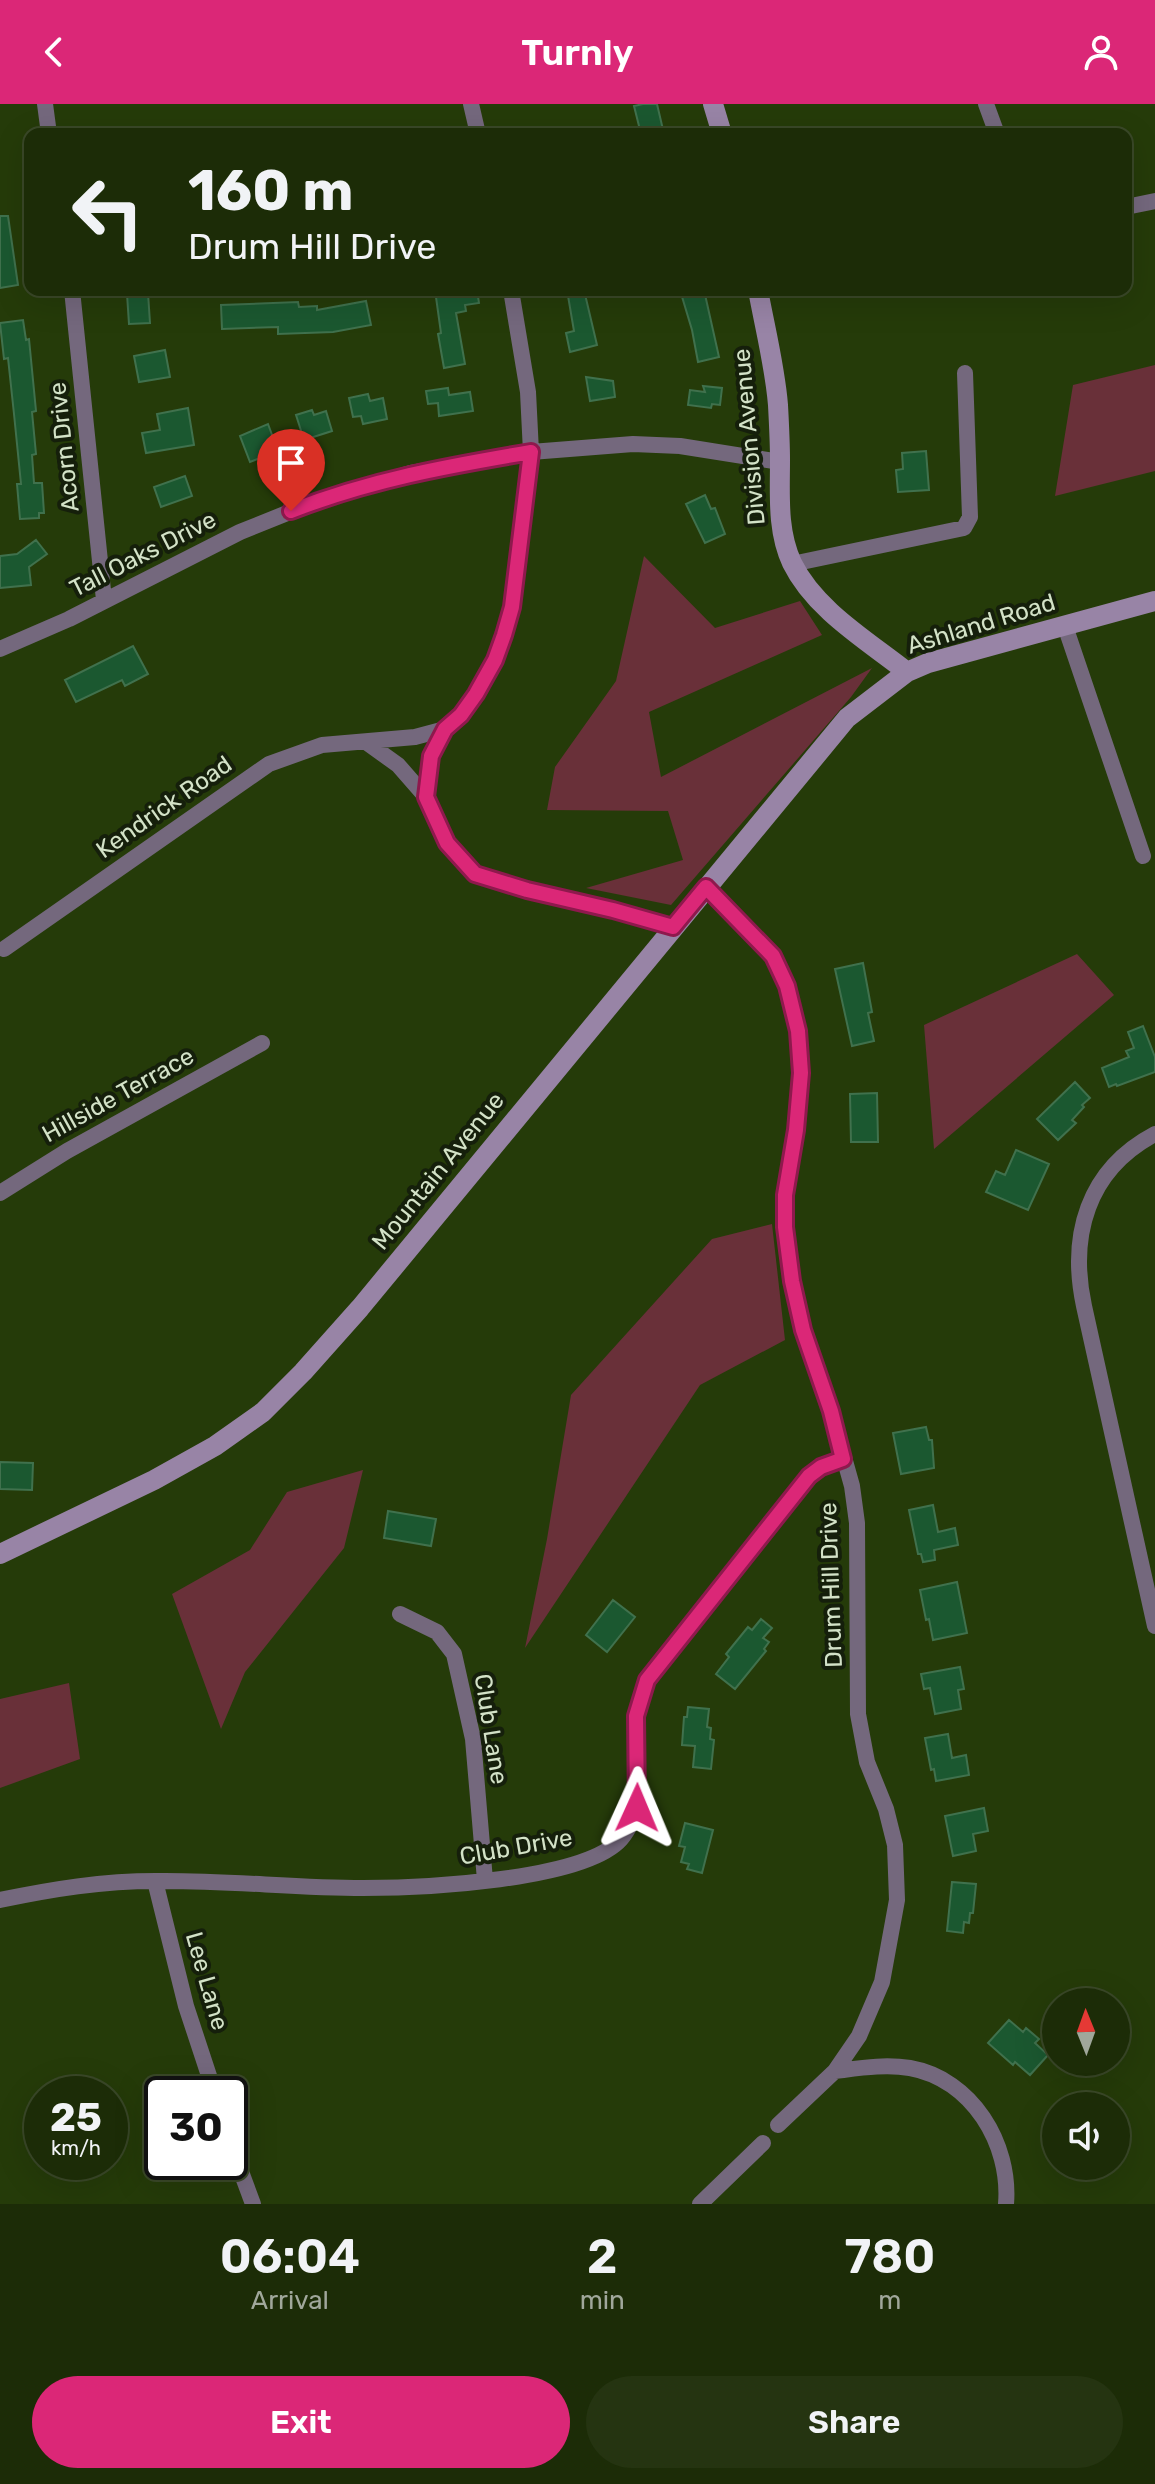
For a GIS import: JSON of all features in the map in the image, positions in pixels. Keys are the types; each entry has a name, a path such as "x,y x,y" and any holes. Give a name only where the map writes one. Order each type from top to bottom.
{"main road":[{"path":"713,104 720,128"},
{"name":"Division Avenue","path":"759,296 777,401 778,499 783,534 792,564 815,597 907,672"},
{"name":"Ashland Road","path":"838,727 907,672 928,663 1155,601"},
{"name":"Mountain Avenue","path":"0,1554 154,1480 215,1446 263,1412 360,1308 838,727"}],"street":[{"path":"45,104 48,128"},
{"path":"471,104 477,128"},
{"path":"986,104 995,128"},
{"path":"1132,206 1155,201"},
{"name":"Acorn Drive","path":"73,296 104,600"},
{"path":"426,797 431,756 445,729 461,715 495,660 512,607 531,452 528,392 512,296"},
{"path":"792,564 964,528 968,524 965,373"},
{"name":"Tall Oaks Drive","path":"0,649 69,619 240,532 317,501 411,473 531,452 649,445 680,446 780,462"},
{"path":"1065,626 1143,856"},
{"name":"Kendrick Road","path":"4,949 269,764 322,745 415,737 445,729"},
{"path":"366,742 398,765 426,797 447,843 475,874 673,927"},
{"name":"Drum Hill Drive","path":"706,887 773,956 787,986 798,1031 801,1073 796,1130 785,1195 785,1227 792,1281 803,1330 831,1411 852,1486 857,1523 858,1714 867,1762 891,1827 897,1863 897,1900 882,1982 859,2036 835,2071 778,2125"},
{"name":"Hillside Terrace","path":"0,1193 56,1157 262,1043"},
{"path":"1155,1134 1124,1156 1096,1192 1084,1220 1077,1265 1155,1626"},
{"name":"Club Drive","path":"0,1900 93,1883 242,1882 363,1888 485,1880 566,1866 610,1849 622,1837 637,1808 636,1716 647,1680 809,1476 821,1467 843,1459"},
{"name":"Club Lane","path":"400,1614 437,1632 454,1654 473,1739 485,1880"},
{"name":"Lee Lane","path":"155,1881 186,2006 209,2076"},
{"path":"835,2071 871,2066 912,2068 965,2095 984,2117 997,2142 1005,2170 1006,2204"},
{"path":"700,2204 763,2143"},
{"path":"244,2180 253,2204"}],"shaded area":[{"path":"1155,365 1155,471 1055,496 1073,385"},
{"path":"644,556 715,628 800,601 822,635 649,712 661,777 872,668 851,697 671,905 586,888 683,860 668,811 547,810 555,767 616,681"},
{"path":"1077,954 1114,995 934,1149 924,1025"},
{"path":"772,1224 785,1340 700,1385 525,1648 571,1395 712,1239"},
{"path":"363,1470 344,1548 245,1672 221,1729 172,1594 250,1550 287,1492"},
{"path":"69,1683 80,1759 0,1788 0,1699"}],"building":[{"path":"657,104 663,128 640,128 634,106"},
{"path":"0,216 8,216 18,285 0,288"},
{"path":"127,296 148,296 150,323 129,324"},
{"path":"436,296 478,296 479,303 465,305 466,311 456,313 465,364 444,368 438,334 441,333"},
{"path":"568,296 585,296 597,345 570,352 566,333 574,331"},
{"path":"682,296 705,296 719,357 698,362"},
{"path":"366,301 371,325 333,332 278,334 278,327 222,329 221,305 298,302 299,307 317,306 317,310"},
{"path":"23,320 26,340 29,339 36,411 32,412 36,454 32,455 34,483 42,483 44,513 39,513 39,518 20,519 17,484 21,484 14,414 8,358 4,359 0,323"},
{"path":"165,350 170,377 139,382 134,356"},
{"path":"586,377 613,381 615,397 590,401"},
{"path":"703,386 722,388 720,405 712,404 711,408 688,405 690,390 705,392"},
{"path":"448,388 449,395 470,392 473,411 439,416 438,403 428,404 426,391"},
{"path":"368,394 370,401 383,398 387,419 363,424 361,416 353,417 349,398"},
{"path":"188,408 194,445 146,453 142,433 160,430 157,414"},
{"path":"312,410 314,415 326,411 332,431 304,440 296,415"},
{"path":"268,424 278,451 250,462 240,436"},
{"path":"926,451 929,490 898,492 896,470 903,469 902,453"},
{"path":"185,476 192,496 161,507 154,487"},
{"path":"705,495 711,509 715,508 725,534 705,543 686,504"},
{"path":"36,540 47,554 29,567 31,585 0,588 0,556 17,554"},
{"path":"133,646 148,674 125,686 122,680 76,702 65,680"},
{"path":"863,963 874,1041 852,1046 835,969"},
{"path":"1143,1026 1155,1057 1155,1072 1109,1087 1102,1068 1129,1057 1126,1051 1134,1048 1128,1032"},
{"path":"1075,1082 1090,1098 1072,1120 1076,1123 1058,1140 1037,1119"},
{"path":"877,1093 878,1142 851,1142 850,1094"},
{"path":"1016,1150 1049,1164 1028,1210 986,1192 996,1171 1005,1175"},
{"path":"926,1427 929,1440 932,1440 934,1468 901,1474 893,1433"},
{"path":"0,1462 33,1463 32,1490 0,1489"},
{"path":"933,1505 938,1532 955,1528 958,1545 934,1550 935,1560 923,1562 921,1554 918,1554 909,1510"},
{"path":"388,1511 436,1519 431,1546 384,1538"},
{"path":"957,1582 967,1633 933,1640 920,1590"},
{"path":"613,1600 635,1617 607,1652 586,1635"},
{"path":"761,1619 772,1628 763,1638 769,1642 764,1649 766,1651 735,1689 716,1674 729,1657 726,1654 748,1627 752,1630"},
{"path":"960,1667 964,1689 958,1690 961,1709 935,1714 930,1688 924,1689 921,1674"},
{"path":"688,1707 709,1709 707,1727 711,1728 710,1739 714,1740 711,1769 693,1767 695,1746 682,1745"},
{"path":"948,1734 952,1758 966,1755 969,1775 936,1781 925,1738"},
{"path":"984,1808 988,1831 973,1834 976,1851 953,1856 945,1816"},
{"path":"685,1823 713,1830 702,1873 687,1869 689,1864 681,1862 685,1847 679,1846"},
{"path":"952,1882 976,1884 973,1913 970,1913 969,1923 964,1922 963,1933 947,1931"},
{"path":"1009,2020 1023,2032 1026,2028 1039,2039 1035,2043 1042,2049 1042,2062 1030,2075 988,2043"}],"route":[{"path":"291,511 411,473 531,452 512,607 504,635 495,660 476,694 461,715 445,729 431,756 426,797 447,843 475,874 673,927 706,887 773,956 787,986 798,1031 801,1073 796,1130 785,1195 785,1227 792,1281 803,1330 831,1411 843,1459 821,1467 809,1476 647,1680 636,1716 637,1808"}]}
